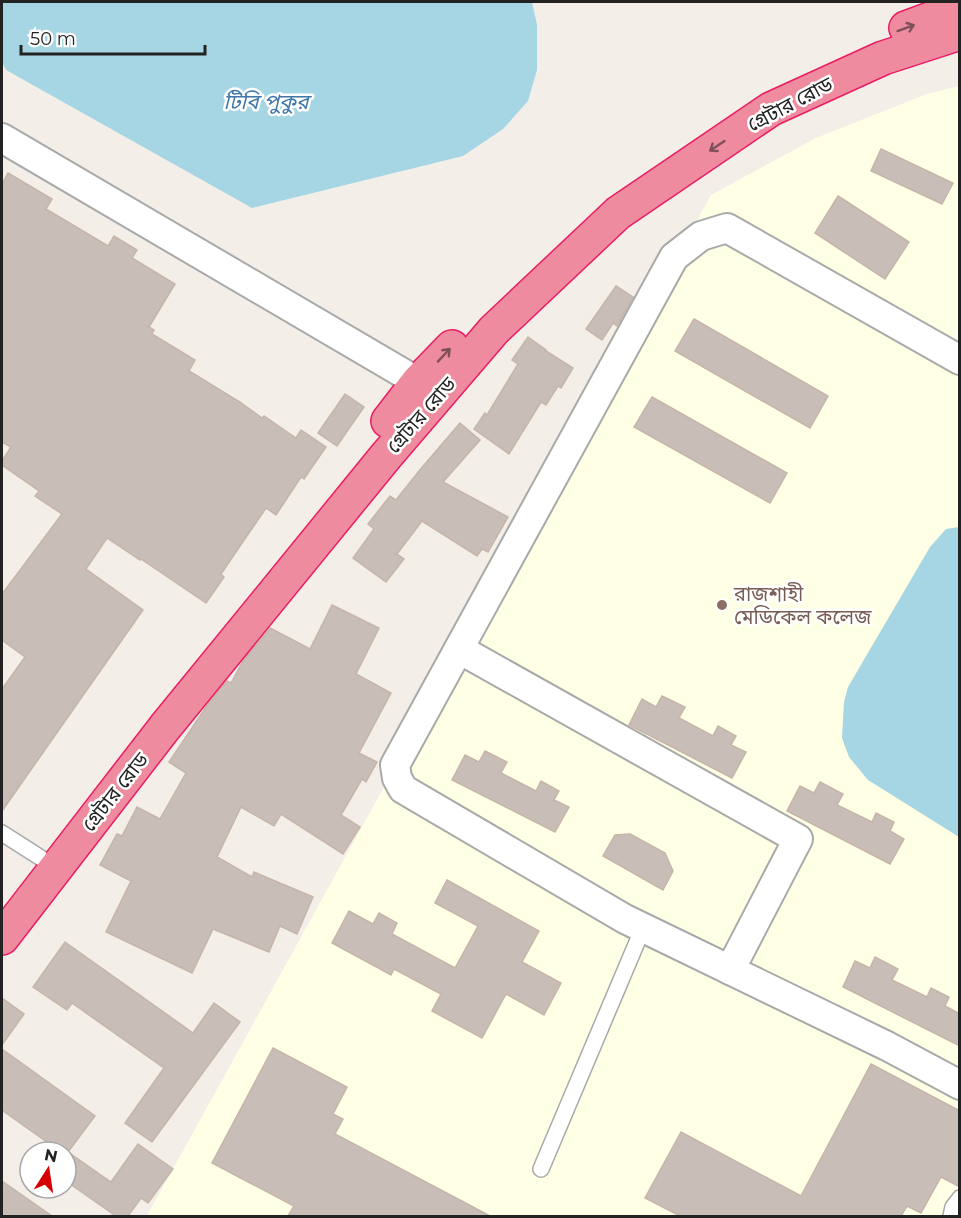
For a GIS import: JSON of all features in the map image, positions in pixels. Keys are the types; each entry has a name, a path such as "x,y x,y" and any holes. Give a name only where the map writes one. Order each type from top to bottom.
{"highway":[{"name":"গ্রেটার রোড","path":"2,938 327,513 418,382 475,322 594,206 744,101 863,44 960,8"},
{"name":"গ্রেটার রোড","path":"2,910 145,724 327,513 386,456 494,330 618,213 771,109 883,58 960,33"}],"street":[{"path":"2,138 418,382"},
{"path":"960,360 727,228 701,236 674,257 395,765 397,778 404,789 625,919 887,1046 960,1084"},
{"path":"459,649 798,839 730,970"}],"lane":[{"path":"2,833 41,858"},
{"path":"541,1169 643,927"},
{"path":"951,1216 953,1207 960,1198"}],"shaded area":[{"name":"রাজশাহী মেডিকেল কলেজ","path":"959,86 959,1216 147,1216 711,195 816,138 927,94"}],"water":[{"name":"টিবি পুকুর","path":"2,2 532,2 537,25 537,70 528,101 503,129 463,156 252,208 6,70 2,62"},
{"path":"960,527 959,837 868,780 849,757 842,738 844,702 848,687 930,547 946,529"}],"building":[{"path":"881,149 953,183 942,204 871,171"},
{"path":"8,173 52,199 46,209 108,246 114,236 137,250 132,258 175,284 149,327 154,330 152,334 195,360 189,371 296,438 301,430 326,447 304,479 301,477 276,515 266,508 221,574 224,577 206,603 107,538 86,569 143,610 2,811 2,689 25,657 2,640 2,594 62,514 35,496 39,491 2,465 11,447 2,442 2,184"},
{"path":"838,196 909,242 885,279 815,233"},
{"path":"616,286 633,297 617,326 613,323 602,340 586,329"},
{"path":"694,319 828,396 810,428 675,351"},
{"path":"528,337 573,368 561,388 558,386 546,405 541,402 509,454 474,429 485,413 487,415 518,364 512,360"},
{"path":"345,394 364,407 337,446 318,433"},
{"path":"652,397 787,473 770,503 634,427"},
{"path":"460,423 480,440 443,482 508,517 488,552 482,549 477,556 422,521 397,554 404,559 386,582 353,558 374,529 368,524 390,496 396,500"},
{"path":"332,605 379,628 356,674 391,693 359,753 377,762 366,782 362,779 341,815 360,827 343,854 281,814 274,826 241,807 217,857 252,877 254,872 313,897 297,934 280,926 269,952 213,929 192,973 106,932 131,881 100,865 117,834 122,836 137,807 160,819 186,773 169,762 208,704 227,681 231,683 243,661 270,628 310,649"},
{"path":"662,696 685,707 679,718 713,736 718,726 736,736 731,745 746,752 732,778 629,725 642,699 656,707"},
{"path":"485,751 507,762 501,773 536,791 541,781 559,791 554,800 569,807 555,832 452,780 465,755 479,762"},
{"path":"820,782 843,794 837,805 872,822 876,813 894,822 890,831 904,839 890,864 787,811 800,786 814,793"},
{"path":"630,834 665,853 673,871 663,890 603,856 615,835"},
{"path":"447,880 539,931 522,962 561,983 544,1015 506,994 482,1038 432,1011 441,994 394,969 391,975 332,943 349,911 373,924 379,913 397,923 392,934 455,968 478,926 435,903"},
{"path":"65,942 193,1033 214,1003 240,1022 152,1142 125,1123 164,1068 72,1003 67,1010 33,987"},
{"path":"875,957 898,969 892,980 927,997 931,988 949,997 945,1006 960,1014 960,1046 843,987 855,961 870,968"},
{"path":"2,998 24,1014 2,1045"},
{"path":"273,1048 347,1087 333,1114 343,1119 335,1134 490,1216 288,1216 294,1206 212,1163"},
{"path":"2,1049 95,1116 77,1140 44,1140 2,1110"},
{"path":"871,1064 960,1111 960,1187 941,1177 921,1213 907,1206 901,1216 680,1216 645,1198 681,1132 801,1196"},
{"path":"138,1144 173,1169 148,1203 141,1198 128,1216 116,1216 78,1189 78,1159 111,1182"},
{"path":"2,1181 18,1192 18,1200 29,1200 52,1216 2,1216"}],"place":[{"name":"রাজশাহী মেডিকেল কলেজ","path":"722,605"}]}
